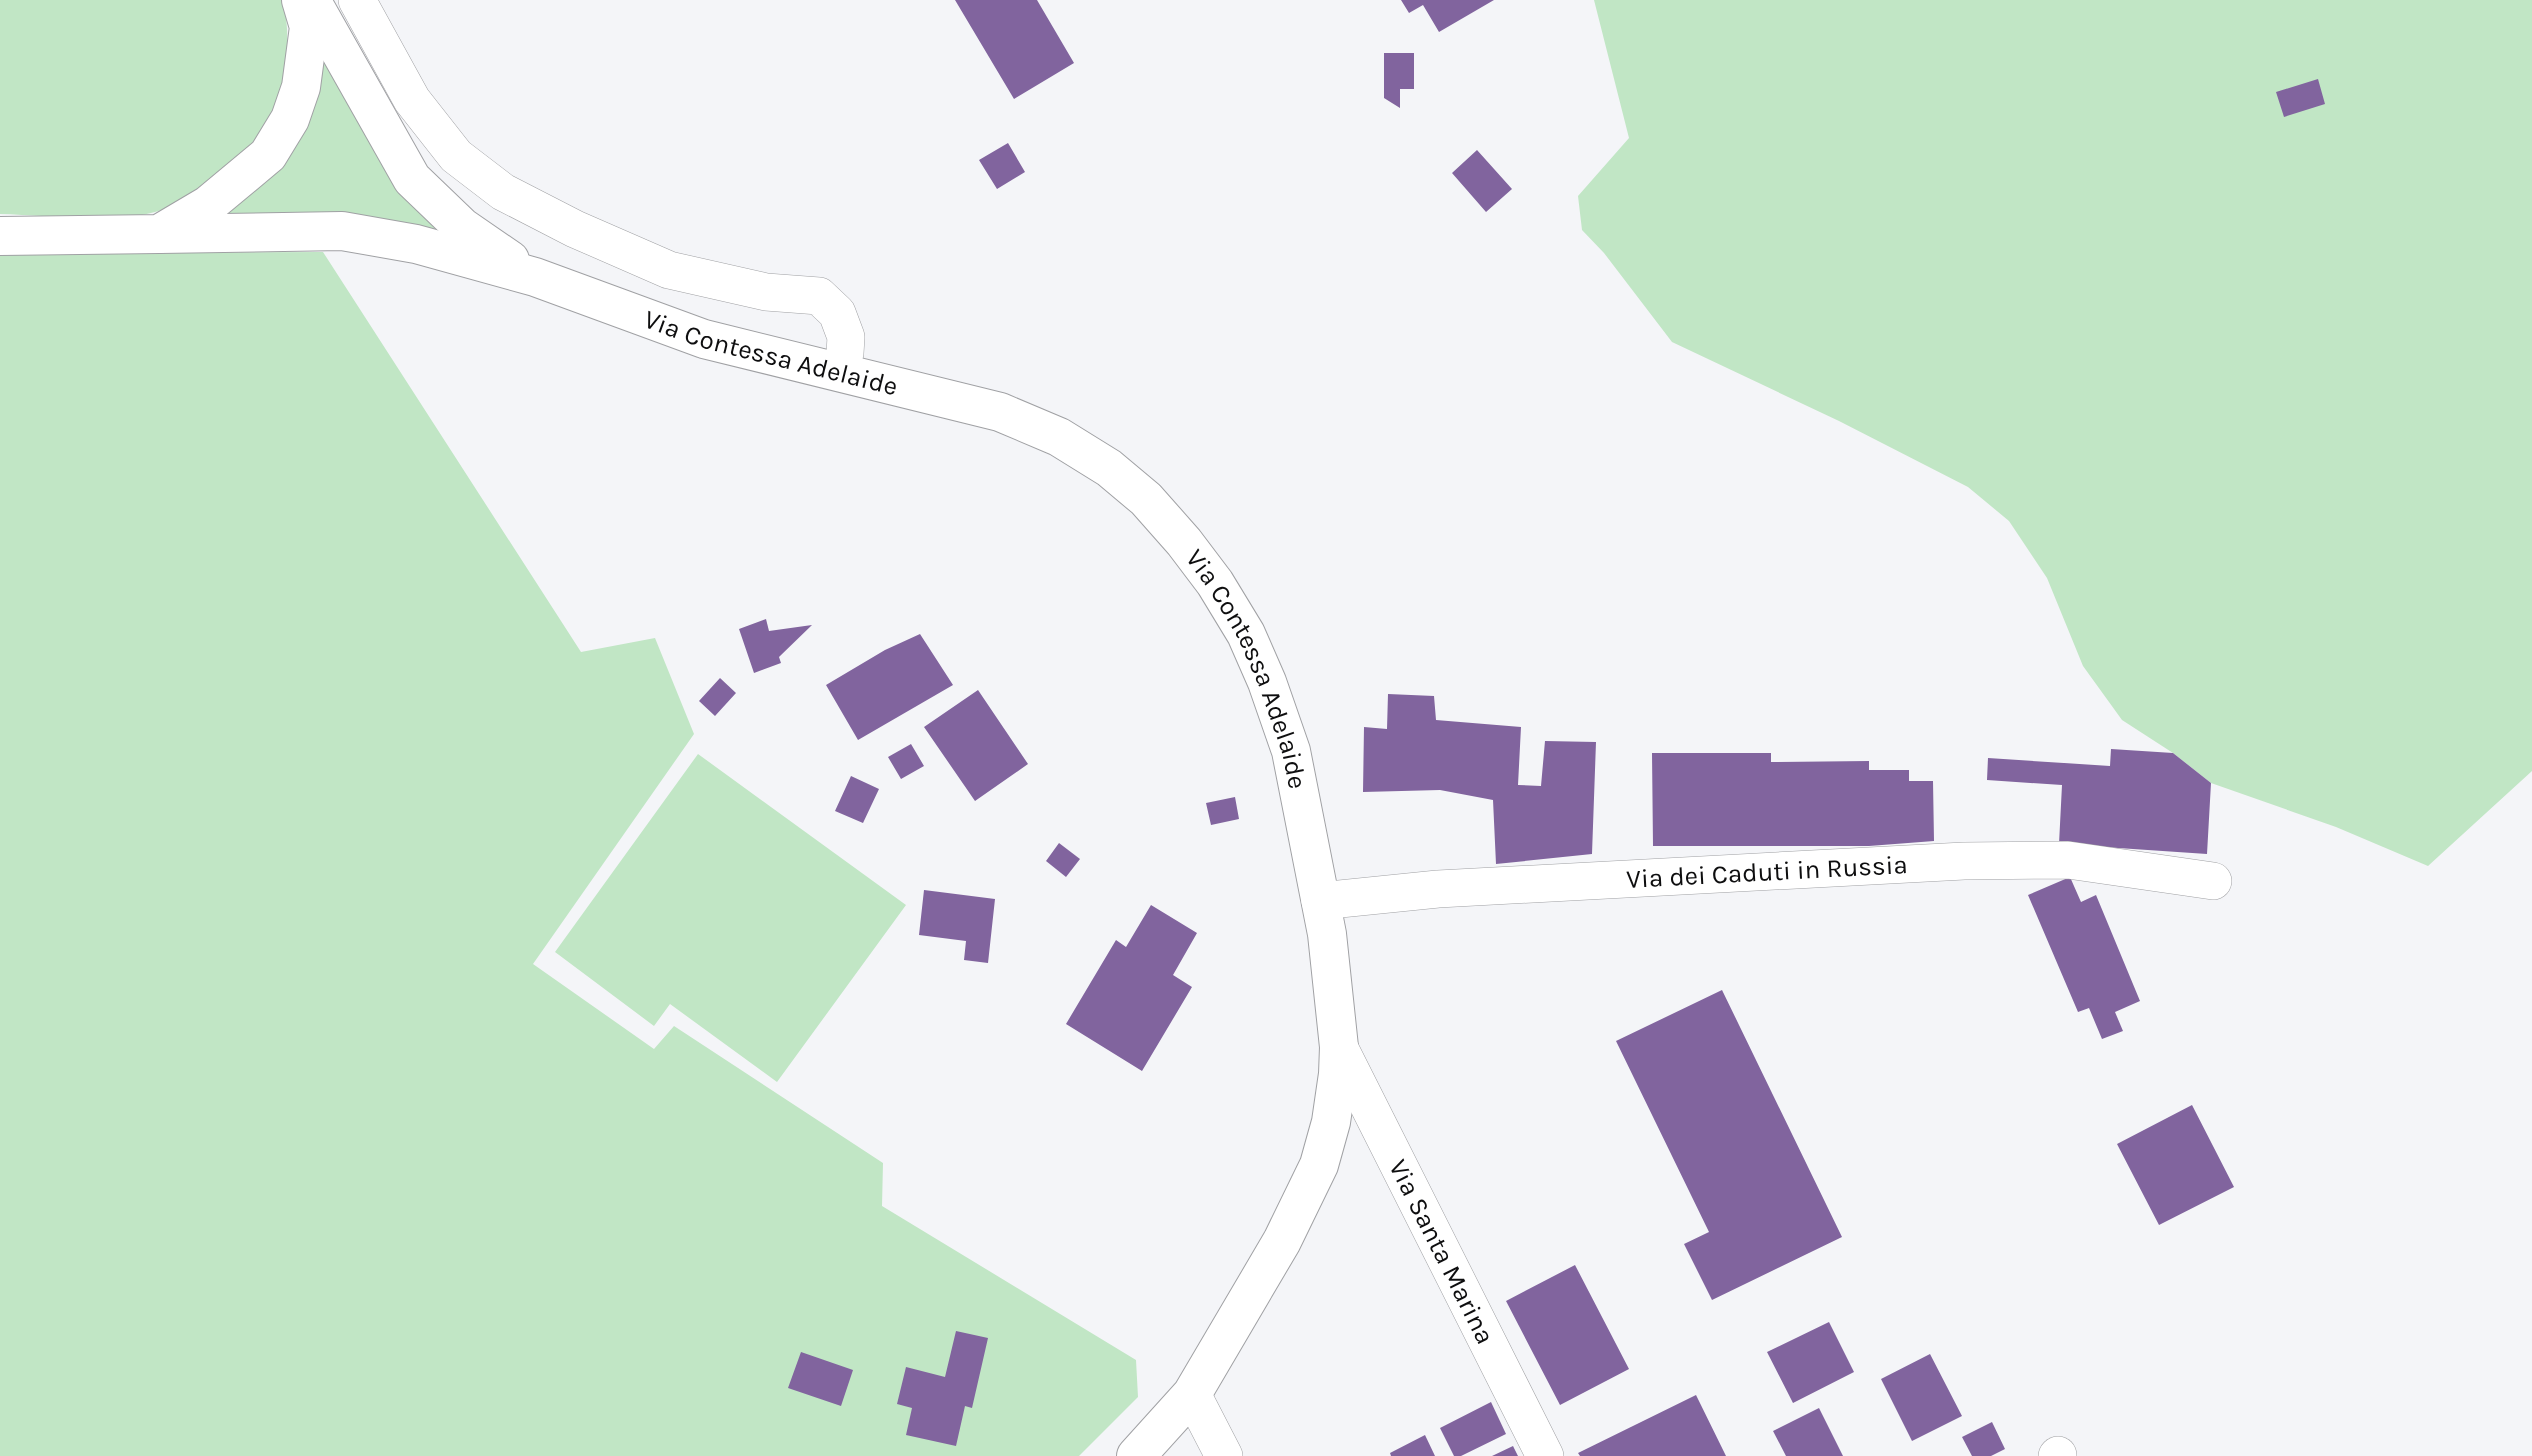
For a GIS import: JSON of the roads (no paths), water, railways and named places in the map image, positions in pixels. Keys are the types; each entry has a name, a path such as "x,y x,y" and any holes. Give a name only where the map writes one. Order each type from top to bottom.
{"street":[{"path":"159,234 208,205 268,155 290,119 301,87 309,27 301,0"},
{"path":"311,0 412,179 462,226 535,277"},
{"path":"356,0 412,100 456,156 484,178 503,192 575,229 669,270 766,292 818,296 837,313 846,337 845,353 839,372"},
{"path":"0,236 342,231 416,244 535,277"},
{"name":"Via Contessa Adelaide","path":"535,277 704,339 1000,412 1059,438 1109,468 1146,499 1184,542 1246,634 1267,682 1291,751 1327,934 1339,1047 1331,1122 1319,1165 1282,1241 1192,1394 1136,1456"},
{"name":"Via dei Caduti in Russia","path":"1320,901 1438,889 1964,861 2068,860 2213,881"},
{"name":"Via Santa Marina","path":"1339,1047 1545,1456"},
{"path":"1192,1394 1224,1456"}]}
